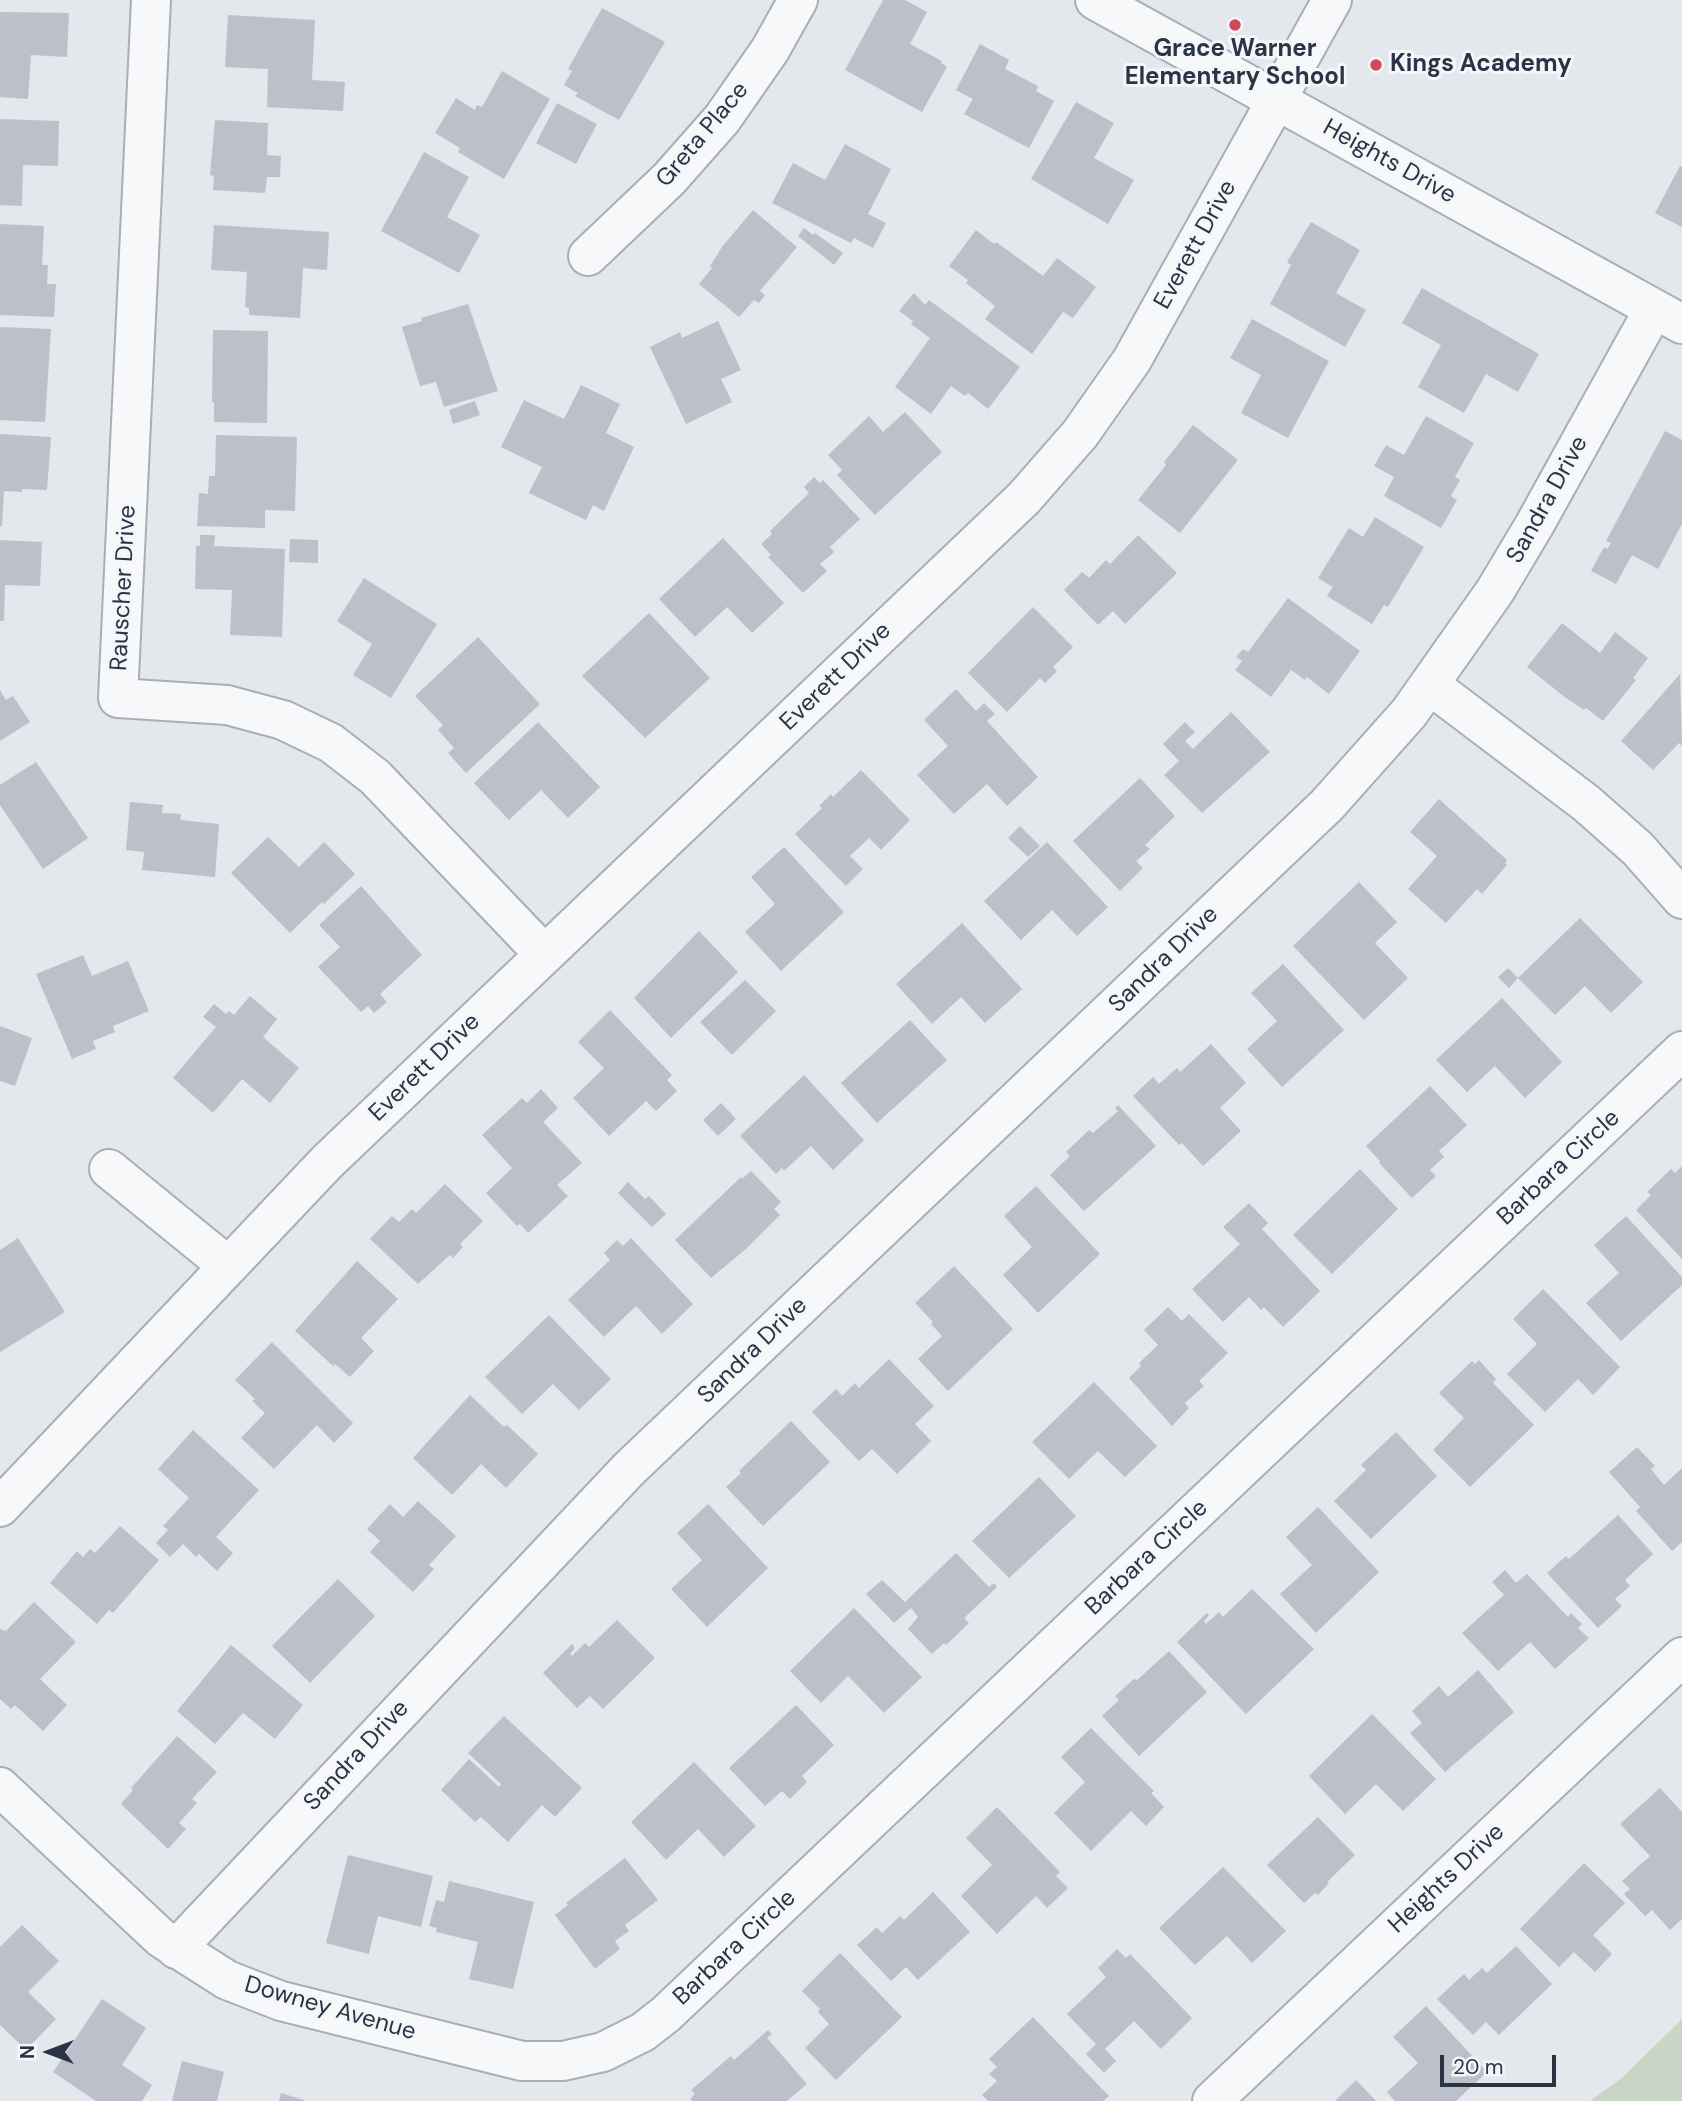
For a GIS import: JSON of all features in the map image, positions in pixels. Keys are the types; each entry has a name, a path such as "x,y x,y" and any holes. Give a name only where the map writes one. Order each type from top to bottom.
{"street":[{"name":"Rauscher Drive","path":"151,0 118,698 228,705 283,720 331,743 376,777 544,954"},
{"name":"Greta Place","path":"588,256 669,179 722,120 770,50 799,0"},
{"name":"Heights Drive","path":"1095,0 1668,316"},
{"name":"Everett Drive","path":"0,1507 327,1162 1024,498 1080,434 1132,360 1332,0"},
{"name":"Sandra Drive","path":"176,1949 629,1469 1327,805 1430,685 1495,592 1535,524 1668,316"},
{"path":"1430,685 1596,812 1638,849 1682,899"},
{"name":"Barbara Circle","path":"603,2052 643,2032 666,2014 1682,1051"},
{"path":"110,1169 228,1266"},
{"name":"Heights Drive","path":"1212,2101 1682,1657"},
{"name":"Downey Avenue","path":"0,1787 161,1938 228,1980 281,2001 522,2061 563,2061 603,2052"}],"green space":[{"path":"1682,2019 1682,2101 1590,2101 1623,2077"}],"building":[{"path":"883,0 905,0 927,12 910,44 942,61 947,67 922,112 845,70"},
{"path":"602,8 665,42 619,120 575,96 578,93 564,85 572,71 568,69"},
{"path":"0,12 69,13 67,57 31,55 28,99 0,97"},
{"path":"228,15 315,20 312,80 345,82 343,111 267,107 268,69 225,67"},
{"path":"980,44 1009,60 1005,69 1038,86 1036,91 1054,101 1029,148 964,114 973,99 956,90"},
{"path":"502,71 550,99 504,179 458,152 460,148 435,133 456,98 475,110 477,105 482,107"},
{"path":"1076,102 1114,123 1094,158 1134,180 1108,224 1031,179"},
{"path":"557,103 597,124 576,164 536,143"},
{"path":"0,119 59,121 58,166 23,165 22,206 0,205"},
{"path":"215,120 268,123 267,155 281,156 280,177 267,177 265,193 213,190 214,176 210,175"},
{"path":"845,144 891,169 868,214 886,223 873,248 854,238 851,243 772,203 793,163 825,180"},
{"path":"424,152 469,177 447,217 480,235 459,273 381,231"},
{"path":"1680,166 1682,167 1682,227 1655,213"},
{"path":"753,210 797,247 760,291 765,295 759,303 754,300 739,317 699,284 712,268 710,266 722,247"},
{"path":"1311,222 1360,250 1336,293 1366,310 1345,347 1270,304 1291,265 1287,262"},
{"path":"0,224 44,226 42,265 48,265 47,284 56,284 54,317 0,315"},
{"path":"214,225 329,232 327,270 303,268 300,318 249,315 249,308 245,307 247,272 211,270"},
{"path":"804,228 843,253 834,265 798,236"},
{"path":"976,230 1043,276 1057,258 1096,287 1073,318 1063,312 1032,354 985,319 995,306 949,266"},
{"path":"1422,288 1539,354 1518,392 1486,374 1464,413 1418,387 1441,345 1402,323"},
{"path":"914,293 925,305 929,300 1020,367 988,409 968,393 965,396 951,386 931,414 895,387 930,338 899,311"},
{"path":"468,304 498,391 444,407 436,382 420,386 402,327 422,321 421,318"},
{"path":"1252,319 1329,361 1288,438 1241,413 1261,375 1230,358"},
{"path":"718,321 741,370 721,379 732,402 686,424 650,347 680,332 682,338"},
{"path":"0,327 51,329 45,422 0,420"},
{"path":"213,330 268,331 267,423 214,422"},
{"path":"581,385 620,404 606,433 634,447 604,511 593,505 586,520 529,493 542,467 501,447 524,400 564,419"},
{"path":"475,401 480,415 453,424 449,410"},
{"path":"905,412 942,452 875,515 837,475 842,470 828,455 869,416 883,432"},
{"path":"1426,416 1474,443 1455,477 1460,480 1451,496 1457,500 1441,528 1384,496 1394,477 1374,466 1386,445 1404,455"},
{"path":"1193,425 1238,460 1180,533 1138,500"},
{"path":"1665,431 1682,440 1682,524 1658,569 1632,555 1616,584 1591,571 1604,547 1607,549 1611,543 1606,541"},
{"path":"0,434 51,437 47,490 4,491 2,526 0,526"},
{"path":"216,435 297,437 295,511 265,510 265,528 197,526 199,493 208,494 209,476 215,476"},
{"path":"814,477 820,483 823,480 860,519 830,547 834,552 820,564 827,571 803,593 768,557 771,555 761,544 772,534 770,531 809,493 804,487"},
{"path":"1375,517 1424,547 1388,607 1384,605 1372,624 1327,596 1333,587 1318,578 1349,528 1363,537"},
{"path":"200,535 215,535 214,546 285,549 282,637 230,635 232,590 195,589 196,546 200,546"},
{"path":"1138,535 1177,573 1125,624 1113,611 1098,625 1064,590 1082,572 1089,578 1106,560 1110,564"},
{"path":"723,538 784,603 752,633 727,607 695,637 659,599"},
{"path":"290,539 318,540 318,563 289,562"},
{"path":"0,540 42,542 40,586 5,585 4,621 0,621"},
{"path":"364,578 437,624 391,698 353,675 372,644 337,621"},
{"path":"1288,598 1360,651 1329,694 1307,677 1305,680 1291,670 1271,697 1235,670 1242,661 1236,657 1243,649 1248,652"},
{"path":"1033,607 1073,647 1053,667 1057,671 1045,683 1040,678 1007,712 968,673"},
{"path":"649,613 710,678 645,738 582,676"},
{"path":"1562,623 1600,653 1615,632 1648,658 1633,678 1636,680 1603,721 1566,698 1527,667"},
{"path":"478,637 540,704 466,773 448,753 454,748 438,730 443,725 415,696"},
{"path":"1680,674 1682,746 1679,743 1653,770 1621,741"},
{"path":"956,689 976,711 984,703 995,714 987,721 1038,777 1007,806 987,784 954,814 917,775 948,746 924,720"},
{"path":"0,690 6,700 13,696 30,722 0,741"},
{"path":"1231,712 1270,752 1202,813 1164,775 1179,761 1163,744 1185,722 1195,732 1185,741 1193,749"},
{"path":"538,722 600,787 568,818 541,790 509,820 474,783"},
{"path":"36,762 88,838 43,869 0,805 0,785"},
{"path":"861,770 910,820 881,850 869,838 850,856 863,869 846,886 795,834 822,808 819,806 831,794 833,797"},
{"path":"1140,778 1175,816 1145,845 1150,849 1136,861 1143,868 1120,891 1073,841"},
{"path":"1439,799 1507,860 1507,865 1482,894 1477,889 1446,923 1408,889 1437,856 1410,832"},
{"path":"130,802 163,805 162,813 181,814 180,820 219,824 215,877 142,870 144,852 126,850"},
{"path":"1020,826 1040,846 1028,857 1008,838"},
{"path":"268,837 299,867 324,842 355,874 290,933 231,873"},
{"path":"1047,842 1108,907 1077,936 1052,910 1021,940 984,901"},
{"path":"784,847 844,912 781,971 745,932 775,904 751,877"},
{"path":"1359,882 1397,922 1375,943 1408,978 1364,1020 1293,946"},
{"path":"361,886 422,955 380,994 387,1002 374,1013 368,1006 361,1012 318,967 340,947 319,925"},
{"path":"1580,918 1643,982 1611,1013 1585,986 1555,1015 1518,978"},
{"path":"962,923 1022,989 985,1023 961,997 932,1024 896,984"},
{"path":"699,931 738,972 671,1038 634,998"},
{"path":"83,955 92,976 128,961 149,1011 113,1026 115,1032 93,1041 96,1049 72,1059 36,974"},
{"path":"1283,964 1344,1030 1282,1087 1247,1049 1277,1021 1251,993"},
{"path":"1508,968 1518,978 1509,988 1498,977"},
{"path":"745,980 776,1011 732,1055 700,1022"},
{"path":"250,996 277,1019 263,1037 299,1068 270,1103 242,1079 213,1113 173,1078 216,1027 203,1017 214,1004 226,1014 229,1011 234,1015"},
{"path":"1502,998 1562,1062 1525,1098 1495,1066 1467,1092 1436,1060"},
{"path":"610,1010 672,1075 667,1080 677,1091 656,1111 646,1101 609,1136 573,1098 604,1068 578,1042"},
{"path":"910,1020 947,1060 877,1123 841,1083"},
{"path":"0,1026 32,1038 15,1086 0,1081"},
{"path":"1211,1044 1246,1083 1220,1108 1241,1131 1203,1166 1182,1143 1179,1145 1133,1096 1153,1077 1159,1084 1177,1068 1180,1072"},
{"path":"804,1075 864,1140 833,1170 811,1146 784,1171 782,1168 776,1174 740,1136"},
{"path":"1430,1086 1467,1125 1439,1151 1444,1157 1430,1170 1436,1176 1412,1198 1366,1146"},
{"path":"541,1089 558,1108 543,1122 582,1163 557,1185 568,1196 528,1233 520,1224 517,1226 486,1193 512,1168 482,1135 522,1098 527,1103"},
{"path":"721,1103 736,1119 718,1136 703,1120"},
{"path":"1118,1105 1156,1146 1084,1211 1050,1175 1070,1156 1066,1152 1089,1130 1093,1133 1118,1111 1115,1108"},
{"path":"1682,1166 1682,1259 1636,1210 1651,1195 1647,1192 1671,1169 1675,1173"},
{"path":"1360,1169 1398,1209 1332,1274 1293,1235"},
{"path":"751,1171 781,1202 774,1209 780,1215 746,1249 711,1278 675,1240 741,1177 742,1179"},
{"path":"628,1182 645,1199 649,1196 666,1214 652,1227 618,1193"},
{"path":"445,1184 483,1221 460,1244 463,1247 453,1258 450,1255 418,1284 370,1239 392,1216 399,1222 412,1209 416,1213"},
{"path":"1036,1186 1100,1254 1038,1313 1003,1275 1032,1247 1004,1216"},
{"path":"1249,1203 1268,1223 1262,1229 1320,1291 1283,1327 1264,1307 1261,1310 1249,1297 1223,1322 1192,1289 1240,1244 1223,1227"},
{"path":"1626,1216 1682,1277 1682,1285 1621,1341 1586,1303 1619,1273 1594,1245"},
{"path":"18,1238 65,1312 0,1352 0,1250"},
{"path":"631,1238 693,1304 662,1334 636,1306 604,1337 568,1300 610,1260 604,1253 617,1240 623,1246"},
{"path":"357,1261 398,1299 361,1338 374,1351 350,1377 335,1364 333,1366 295,1331"},
{"path":"954,1266 1013,1329 948,1391 918,1359 942,1336 915,1303"},
{"path":"1543,1289 1620,1367 1593,1395 1578,1379 1545,1412 1507,1374 1537,1344 1513,1319"},
{"path":"1168,1307 1182,1321 1189,1314 1228,1353 1199,1381 1204,1386 1185,1403 1189,1408 1172,1426 1129,1378 1141,1366 1139,1363 1158,1345 1144,1330"},
{"path":"549,1315 611,1379 579,1410 553,1384 522,1414 485,1377"},
{"path":"272,1342 353,1423 334,1443 317,1425 274,1469 241,1438 265,1413 235,1380"},
{"path":"889,1359 934,1406 915,1424 931,1441 897,1474 872,1449 859,1461 812,1412 836,1389 842,1396 855,1383 859,1388"},
{"path":"1479,1360 1496,1379 1493,1383 1534,1425 1470,1487 1433,1450 1464,1418 1439,1393 1472,1361 1475,1364"},
{"path":"1094,1382 1157,1446 1125,1477 1098,1451 1069,1479 1032,1442"},
{"path":"470,1395 538,1454 506,1488 481,1464 452,1495 413,1458"},
{"path":"791,1421 830,1462 763,1526 726,1487"},
{"path":"193,1430 259,1490 216,1537 233,1553 217,1571 199,1554 196,1557 183,1544 170,1557 156,1543 168,1530 163,1526 189,1498 158,1469"},
{"path":"1396,1432 1437,1476 1371,1539 1334,1501 1366,1470 1361,1465"},
{"path":"1637,1447 1655,1466 1651,1469 1664,1485 1682,1468 1682,1542 1672,1551 1636,1511 1640,1507 1609,1472"},
{"path":"1039,1477 1076,1516 1009,1578 972,1541"},
{"path":"418,1501 456,1536 429,1565 434,1569 413,1592 370,1552 380,1541 367,1529 390,1504 403,1517"},
{"path":"708,1504 768,1568 707,1627 671,1589 702,1560 677,1533"},
{"path":"1318,1507 1379,1572 1316,1633 1280,1594 1312,1565 1286,1537"},
{"path":"1618,1515 1653,1554 1625,1580 1630,1586 1615,1599 1622,1606 1598,1628 1547,1573 1566,1556 1569,1559"},
{"path":"120,1526 159,1560 113,1613 109,1610 97,1624 50,1583 77,1551 83,1557 90,1549 95,1553"},
{"path":"956,1553 989,1587 994,1583 997,1587 964,1618 969,1623 932,1654 908,1629 918,1617 911,1608 894,1623 866,1594 882,1580 905,1602"},
{"path":"1505,1570 1516,1583 1527,1574 1568,1617 1571,1613 1582,1624 1578,1628 1589,1638 1555,1669 1530,1642 1498,1671 1462,1633 1504,1595 1492,1582"},
{"path":"338,1579 375,1616 310,1683 272,1646"},
{"path":"1252,1589 1314,1649 1246,1714 1177,1642 1207,1613 1209,1615 1204,1621 1206,1624 1219,1612 1223,1617"},
{"path":"34,1602 76,1642 40,1679 67,1705 43,1731 15,1705 11,1709 0,1699 0,1629 6,1631"},
{"path":"854,1608 922,1677 884,1713 848,1676 821,1703 790,1671"},
{"path":"617,1620 655,1658 603,1709 590,1696 577,1708 543,1673 572,1644 575,1648 570,1654 572,1656 585,1643 589,1647"},
{"path":"231,1645 303,1705 275,1739 243,1713 215,1744 177,1711"},
{"path":"1169,1651 1207,1692 1139,1756 1102,1716 1119,1700 1115,1696"},
{"path":"1478,1670 1514,1712 1445,1772 1410,1733 1422,1723 1412,1711 1439,1686 1448,1697"},
{"path":"796,1705 834,1745 802,1776 807,1782 790,1799 782,1791 765,1806 729,1768"},
{"path":"1372,1714 1436,1779 1403,1811 1376,1784 1345,1814 1309,1776"},
{"path":"504,1716 582,1788 555,1817 542,1805 508,1842 481,1817 475,1822 441,1790 469,1759 499,1787 501,1784 468,1753"},
{"path":"1091,1728 1154,1791 1151,1793 1164,1807 1146,1826 1131,1811 1091,1851 1054,1813 1085,1782 1061,1757"},
{"path":"177,1736 217,1772 192,1799 197,1803 179,1823 186,1829 168,1849 121,1804 133,1790 131,1788"},
{"path":"694,1762 756,1826 724,1857 698,1829 666,1860 631,1822"},
{"path":"1660,1788 1682,1812 1682,1919 1670,1930 1652,1910 1645,1916 1624,1894 1630,1889 1622,1881 1650,1856 1620,1824"},
{"path":"997,1807 1060,1872 1056,1876 1068,1888 1047,1908 1036,1896 997,1934 961,1896 992,1865 966,1838"},
{"path":"1318,1817 1355,1855 1327,1882 1329,1883 1318,1895 1315,1893 1304,1903 1267,1865"},
{"path":"348,1855 433,1876 421,1927 378,1916 369,1954 326,1943"},
{"path":"625,1858 658,1900 625,1925 629,1931 615,1941 620,1949 595,1969 555,1915 568,1905 566,1903"},
{"path":"1584,1863 1625,1903 1593,1935 1612,1954 1595,1972 1574,1952 1559,1967 1520,1929"},
{"path":"1223,1867 1286,1931 1252,1963 1227,1936 1195,1965 1159,1928"},
{"path":"449,1881 534,1902 513,1989 469,1979 478,1942 436,1932 437,1928 429,1926 436,1900 444,1902"},
{"path":"933,1892 970,1932 918,1980 906,1967 891,1981 857,1945 877,1927 882,1933 900,1916 904,1920"},
{"path":"22,1925 59,1961 28,1992 56,2019 26,2050 0,2025 0,1947"},
{"path":"1516,1946 1552,1984 1499,2035 1486,2022 1473,2035 1437,1999 1464,1974 1469,1980 1482,1968 1487,1973"},
{"path":"1117,1949 1126,1958 1130,1954 1192,2018 1161,2049 1134,2021 1105,2049 1116,2061 1104,2073 1086,2054 1096,2044 1067,2014 1106,1977 1098,1968"},
{"path":"840,1953 902,2017 836,2080 805,2048 829,2024 818,2012 820,2009 802,1991"},
{"path":"102,1999 146,2028 122,2065 152,2085 142,2101 96,2101 53,2072"},
{"path":"1426,2006 1487,2072 1456,2101 1395,2101 1387,2092 1418,2063 1393,2037"},
{"path":"1033,2017 1109,2096 1103,2101 988,2101 982,2095 997,2081 989,2074 997,2067 989,2059"},
{"path":"768,2030 772,2034 767,2038 807,2084 787,2101 690,2099 695,2094 691,2090 731,2056 734,2060"},
{"path":"182,2061 224,2072 217,2101 172,2101"},
{"path":"1356,2080 1376,2101 1335,2101"},
{"path":"281,2093 304,2100 304,2101 279,2101"}],"place":[{"name":"Grace Warner Elementary School","path":"1235,25"},
{"name":"Kings Academy","path":"1376,65"}]}
